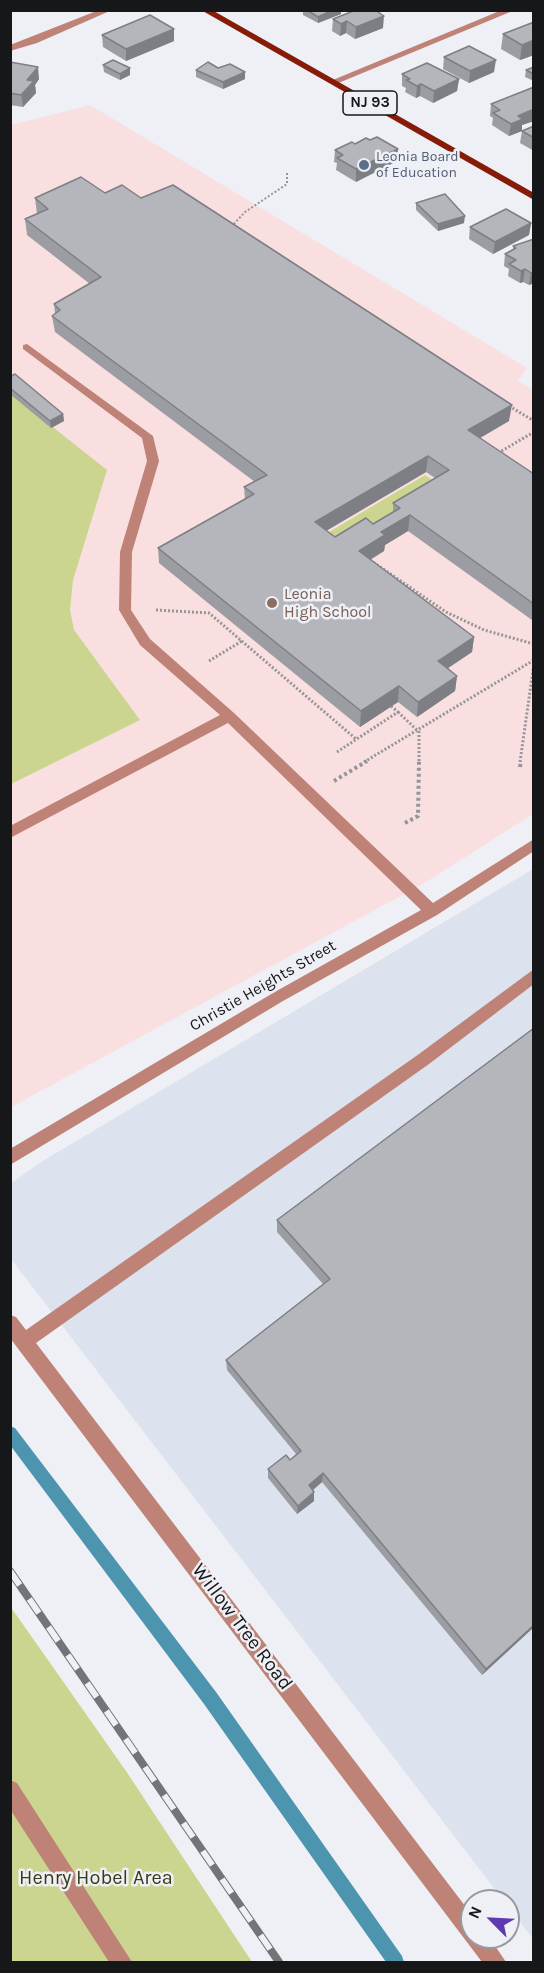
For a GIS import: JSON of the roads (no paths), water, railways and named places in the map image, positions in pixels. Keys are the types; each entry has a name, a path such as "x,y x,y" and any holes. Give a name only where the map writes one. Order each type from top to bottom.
{"main road":[{"name":"NJ 93","path":"205,10 534,197"}],"street":[{"path":"10,48 34,41 108,10"},
{"path":"333,82 512,10"},
{"path":"27,347 147,436 153,461 126,552 125,610 145,642 229,716 432,911"},
{"path":"10,833 229,716"},
{"name":"Christie Heights Street","path":"10,1158 278,997 432,911 534,844"},
{"path":"24,1341 424,1059 534,975"},
{"name":"Willow Tree Road","path":"10,1323 460,1916"},
{"path":"10,1790 121,1962"},
{"path":"485,1949 495,1962"}],"waterway":[{"path":"10,1433 210,1698 396,1962"}],"railway":[{"path":"10,1571 279,1962"}],"place":[{"name":"Leonia Board of Education","path":"364,165"},
{"name":"Leonia High School","path":"272,603"}],"park label":[{"name":"Henry Hobel Area","path":"96,1878"}]}
